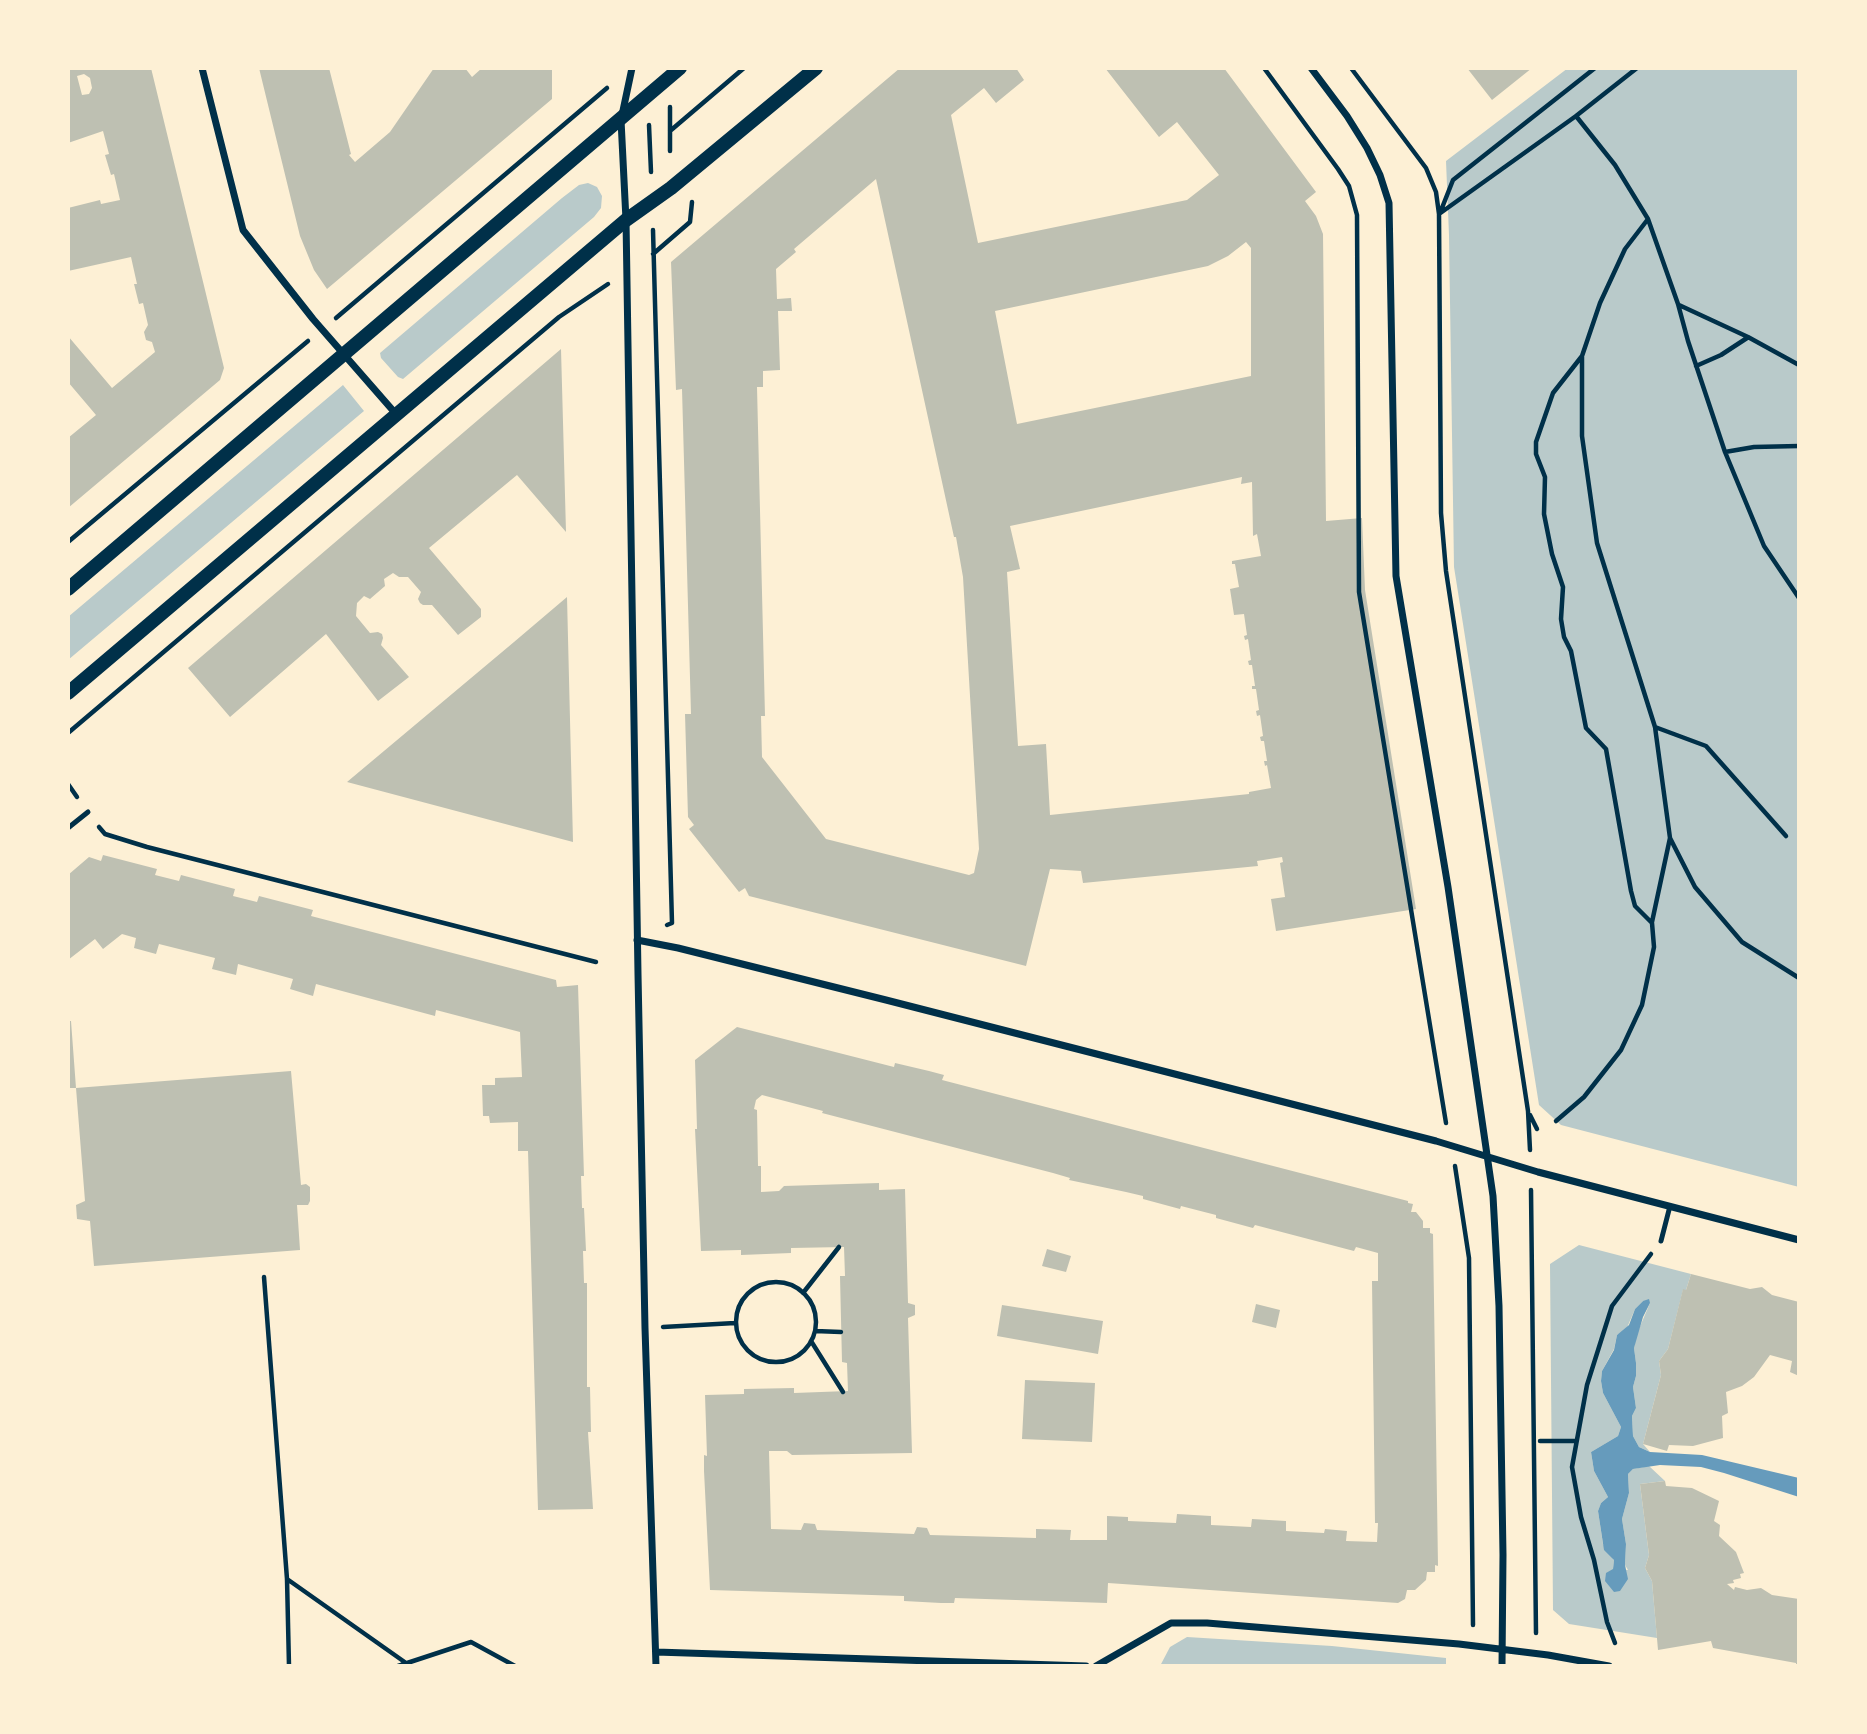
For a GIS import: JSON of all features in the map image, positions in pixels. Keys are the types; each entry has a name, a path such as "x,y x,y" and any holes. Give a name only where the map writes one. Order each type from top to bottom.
{"main road":[{"path":"68,589 680,68"},
{"path":"68,693 626,220 671,188 816,68"}],"street":[{"path":"202,68 243,230 313,319 396,414"},
{"path":"632,68 621,120 626,220 645,1328 656,1666"},
{"path":"1311,68 1367,148 1389,203 1396,576 1448,887 1487,1157 1497,1254 1503,1555 1502,1666"},
{"path":"638,940 900,1003 1423,1138 1799,1240"},
{"path":"1096,1666 1171,1623 1207,1623 1502,1649 1609,1666"},
{"path":"656,1652 1086,1666"}],"lane":[{"path":"68,828 88,812"},
{"path":"1661,1241 1670,1206"}],"path":[{"path":"670,131 744,68"},
{"path":"1264,68 1349,186 1357,215 1359,592 1446,1119"},
{"path":"1351,68 1426,168 1436,192 1439,214 1441,513 1446,571 1528,1111 1530,1155"},
{"path":"1439,214 1453,180 1595,68"},
{"path":"1439,214 1576,116 1637,68"},
{"path":"345,310 608,87"},
{"path":"670,107 670,150"},
{"path":"1576,116 1615,165 1648,219 1726,453 1764,546 1799,598"},
{"path":"649,124 651,169"},
{"path":"1648,219 1625,249 1600,303 1581,356 1553,393 1536,442 1536,454 1545,477 1544,514 1549,541 1563,587 1561,619 1564,637 1571,651 1586,728 1606,749 1630,891 1635,906 1652,923"},
{"path":"654,235 672,923"},
{"path":"1678,304 1799,365"},
{"path":"68,733 559,317"},
{"path":"1696,366 1721,355 1748,337"},
{"path":"68,542 304,345"},
{"path":"1581,356 1582,436 1597,543 1655,727 1670,838 1695,887 1742,942 1799,978"},
{"path":"1726,453 1754,447 1799,446"},
{"path":"1655,727 1706,746 1786,836"},
{"path":"68,784 104,834 115,838 596,962"},
{"path":"1556,1121 1584,1097 1621,1049 1642,1005 1654,947 1652,923 1670,838"},
{"path":"1528,1111 1537,1129"},
{"path":"1454,1162 1469,1258 1473,1629"},
{"path":"1531,1192 1536,1638"},
{"path":"1615,1643 1607,1622 1594,1560 1581,1517 1572,1467 1587,1385 1612,1306 1661,1241"},
{"path":"803,1293 839,1247"},
{"path":"264,1277 286,1579 289,1666"},
{"path":"764,1283 785,1283 803,1293 814,1311 815,1332 811,1341 797,1356 787,1361 766,1361 756,1357 741,1343 735,1323 740,1303 746,1295 764,1283"},
{"path":"645,1328 735,1323"},
{"path":"815,1332 841,1332"},
{"path":"811,1341 843,1392"},
{"path":"1540,1441 1576,1441"},
{"path":"286,1579 406,1663"},
{"path":"398,1666 471,1642 515,1666"}],"shaded area":[{"path":"1568,68 1799,68 1799,1187 1561,1125 1539,1105 1454,567 1446,161"},
{"path":"588,183 597,187 602,196 601,208 594,217 403,379 398,377 381,358 380,353 562,198 579,185"},
{"path":"343,385 364,411 68,660 68,617"},
{"path":"1579,1245 1691,1274 1686,1290 1683,1290 1668,1349 1659,1361 1661,1375 1643,1444 1650,1452 1639,1447 1633,1436 1632,1416 1636,1408 1633,1387 1636,1376 1634,1348 1636,1336 1650,1303 1643,1301 1635,1309 1626,1330 1617,1335 1614,1349 1602,1371 1603,1393 1621,1427 1618,1436 1591,1452 1594,1471 1608,1497 1601,1503 1598,1511 1603,1544 1614,1560 1613,1569 1628,1570 1625,1565 1626,1544 1622,1519 1629,1493 1628,1474 1633,1469 1649,1466 1665,1481 1640,1484 1649,1555 1645,1568 1652,1581 1657,1638 1569,1624 1553,1610 1550,1264"},
{"path":"1187,1637 1332,1646 1446,1658 1446,1666 1160,1666 1170,1647"}],"water":[{"path":"1649,1299 1650,1303 1634,1348 1636,1376 1633,1387 1636,1408 1632,1416 1633,1436 1639,1447 1650,1452 1702,1455 1799,1478 1799,1497 1701,1467 1660,1465 1633,1469 1628,1474 1629,1493 1622,1519 1628,1579 1620,1591 1614,1592 1605,1581 1606,1573 1613,1569 1614,1560 1604,1550 1598,1511 1601,1503 1608,1497 1594,1471 1591,1452 1618,1436 1621,1427 1603,1393 1602,1371 1614,1350 1617,1335 1629,1325 1635,1309"}],"building":[{"path":"68,68 151,68 224,368 220,380 68,508 68,438 96,415 68,382 68,336 112,388 155,352 152,342 146,340 144,332 148,325 143,303 139,304 134,284 137,284 131,257 68,271 68,208 100,200 101,204 120,200 114,174 111,175 105,155 109,154 103,131 68,143","holes":["84,74 90,78 92,88 89,94 82,95 77,76"]},
{"path":"259,68 329,68 351,154 349,155 355,162 390,132 434,68 465,68 472,77 482,68 552,68 552,99 327,289 314,270 300,236"},
{"path":"900,68 1016,68 1024,80 996,103 984,88 951,115 978,243 1187,200 1219,175 1177,122 1159,137 1105,68 1224,68 1316,192 1305,201 1316,216 1323,234 1326,521 1362,518 1365,590 1416,909 1276,931 1271,899 1285,897 1280,863 1283,862 1282,857 1257,861 1258,866 1083,883 1081,871 1050,869 1026,966 749,896 745,888 739,892 689,829 694,825 688,817 685,714 691,714 682,389 676,390 671,262","holes":["876,179 963,577 979,849 974,873 969,875 826,839 762,757 761,716 765,716 757,387 763,387 763,371 780,370 778,311 792,311 791,298 777,299 776,269 796,252 794,249","1246,242 1251,248 1251,376 1017,424 995,311 1208,266 1228,256","1242,477 1241,484 1252,482 1253,536 1257,534 1261,556 1232,561 1232,564 1235,564 1239,587 1230,589 1234,615 1244,614 1247,635 1244,636 1245,640 1248,639 1251,660 1248,661 1249,665 1252,665 1255,686 1252,686 1252,689 1256,689 1259,710 1256,711 1257,716 1260,715 1263,736 1260,737 1261,741 1264,741 1267,761 1264,761 1271,788 1249,794 1050,815 1046,744 1018,746 1007,572 1020,569 1010,526"]},
{"path":"1467,68 1532,68 1492,100"},
{"path":"561,349 566,532 517,475 429,548 481,609 481,617 458,635 432,605 420,603 418,599 421,592 408,577 399,577 393,573 384,579 385,586 370,599 364,596 357,603 356,616 370,633 382,634 381,645 409,677 378,701 326,634 230,717 188,668"},
{"path":"567,597 573,842 347,782 514,642"},
{"path":"103,855 157,869 155,875 179,881 181,875 235,889 233,896 257,902 259,896 313,910 311,916 556,980 557,987 578,985 584,1176 581,1176 586,1251 583,1251 584,1283 587,1283 587,1387 590,1387 591,1432 588,1432 593,1509 538,1510 528,1151 518,1151 518,1122 490,1123 489,1116 483,1116 482,1085 495,1085 495,1078 522,1077 520,1032 436,1010 435,1016 316,984 313,996 290,989 293,979 238,964 236,975 212,969 215,958 159,944 156,954 134,948 136,938 122,934 103,949 95,939 68,960 68,875 89,857 101,861"},
{"path":"68,1021 71,1021 76,1088 68,1088"},
{"path":"737,1027 894,1067 895,1063 929,1071 944,1075 942,1080 1413,1204 1411,1212 1416,1212 1423,1221 1423,1228 1430,1228 1430,1233 1433,1234 1438,1566 1435,1565 1435,1572 1427,1572 1426,1580 1415,1590 1407,1590 1405,1599 1398,1603 1108,1583 1107,1603 955,1598 954,1603 941,1603 904,1601 904,1596 710,1590 704,1471 704,1455 707,1456 705,1395 744,1394 744,1389 794,1388 794,1393 848,1391 847,1363 842,1362 840,1276 845,1276 844,1247 791,1248 791,1253 741,1255 741,1250 701,1251 695,1129 695,1060","holes":["762,1095 823,1111 822,1113 1053,1173 1070,1178 1069,1180 1143,1196 1143,1199 1180,1209 1181,1206 1216,1215 1216,1218 1253,1228 1255,1225 1354,1251 1356,1247 1378,1253 1378,1281 1372,1281 1377,1542 1346,1541 1347,1531 1286,1531 1286,1521 1252,1519 1251,1527 1211,1525 1211,1516 1177,1514 1176,1523 1128,1521 1128,1517 1107,1516 1107,1540 1070,1540 1071,1530 1036,1529 1036,1538 930,1535 927,1528 917,1527 914,1534 817,1530 815,1524 804,1523 801,1530 771,1529 769,1451 787,1451 792,1455 912,1453 908,1318 915,1315 915,1305 908,1303 905,1189 879,1190 879,1183 784,1186 779,1191 761,1192 757,1110 754,1109 756,1100"]},
{"path":"291,1071 301,1185 310,1187 308,1205 297,1205 300,1250 94,1266 90,1221 77,1219 76,1205 85,1201 76,1088"},
{"path":"1047,1249 1071,1256 1066,1272 1042,1266"},
{"path":"1691,1274 1750,1289 1762,1287 1772,1295 1799,1302 1799,1376 1790,1372 1792,1361 1770,1355 1754,1377 1742,1386 1726,1392 1728,1413 1722,1416 1723,1438 1693,1446 1669,1445 1667,1451 1643,1444 1661,1375 1659,1361 1668,1349 1683,1289 1686,1290"},
{"path":"1256,1304 1280,1310 1276,1328 1252,1322"},
{"path":"1002,1305 1103,1321 1098,1354 997,1336"},
{"path":"1025,1380 1095,1383 1092,1442 1022,1439"},
{"path":"1665,1481 1666,1486 1692,1488 1719,1501 1714,1521 1720,1525 1719,1536 1736,1552 1744,1573 1740,1574 1741,1578 1733,1580 1734,1583 1727,1584 1734,1590 1735,1587 1747,1590 1761,1588 1772,1595 1799,1599 1799,1666 1796,1666 1796,1663 1713,1648 1711,1641 1658,1650 1652,1581 1645,1568 1649,1555 1640,1484"}]}
